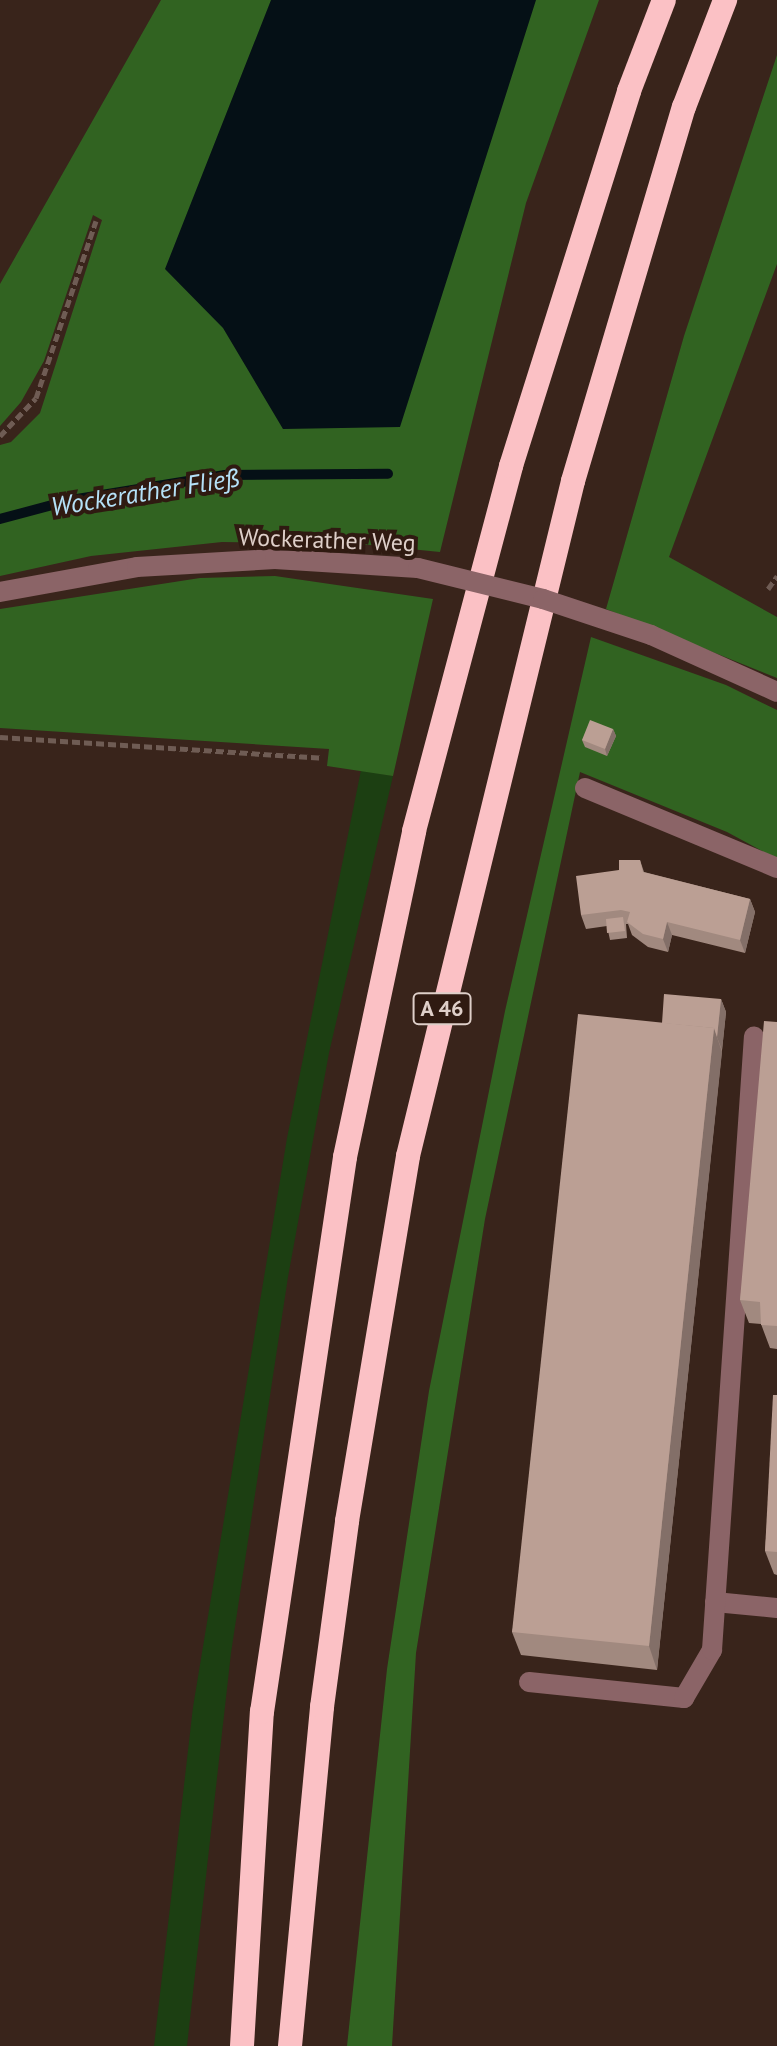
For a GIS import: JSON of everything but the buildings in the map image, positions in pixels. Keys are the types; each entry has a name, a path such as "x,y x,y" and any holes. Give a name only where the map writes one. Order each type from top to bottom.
{"highway":[{"name":"A 46","path":"242,2046 262,1712 349,1141 414,831 511,466 629,91 664,0"},
{"name":"A 46","path":"290,2046 322,1707 347,1521 408,1156 573,481 684,107 725,0"}],"street":[{"name":"Wockerather Weg","path":"0,592 137,567 275,559 418,568 543,599 651,635 777,692"},
{"path":"585,788 777,868"},
{"path":"529,1682 684,1698 712,1650 754,1036"},
{"path":"715,1602 777,1608"}],"path":[{"path":"0,436 36,398 96,221"},
{"path":"768,589 777,576"},
{"path":"0,737 322,758"}],"green space":[{"path":"161,0 599,0 526,203 440,552 360,544 222,542 91,556 0,576 0,445 11,442 40,413 102,220 93,215 44,361 21,402 0,426 0,284"},
{"path":"777,55 777,264 669,557 777,617 777,678 606,609 684,336"},
{"path":"275,576 433,599 393,776 327,766 329,749 0,728 0,609 200,578"},
{"path":"591,637 726,685 777,710 777,859 727,832 580,772 485,1219 416,1653 392,2046 347,2046 387,1669 429,1391 505,1011"},
{"path":"361,770 393,776 329,1053 288,1277 231,1653 187,2046 154,2046 193,1707 287,1138"}],"shaded area":[{"path":"271,0 536,0 400,427 283,429 223,328 165,269"}],"waterway":[{"name":"Wockerather Fließ","path":"0,519 71,500 225,475 388,474"}]}
